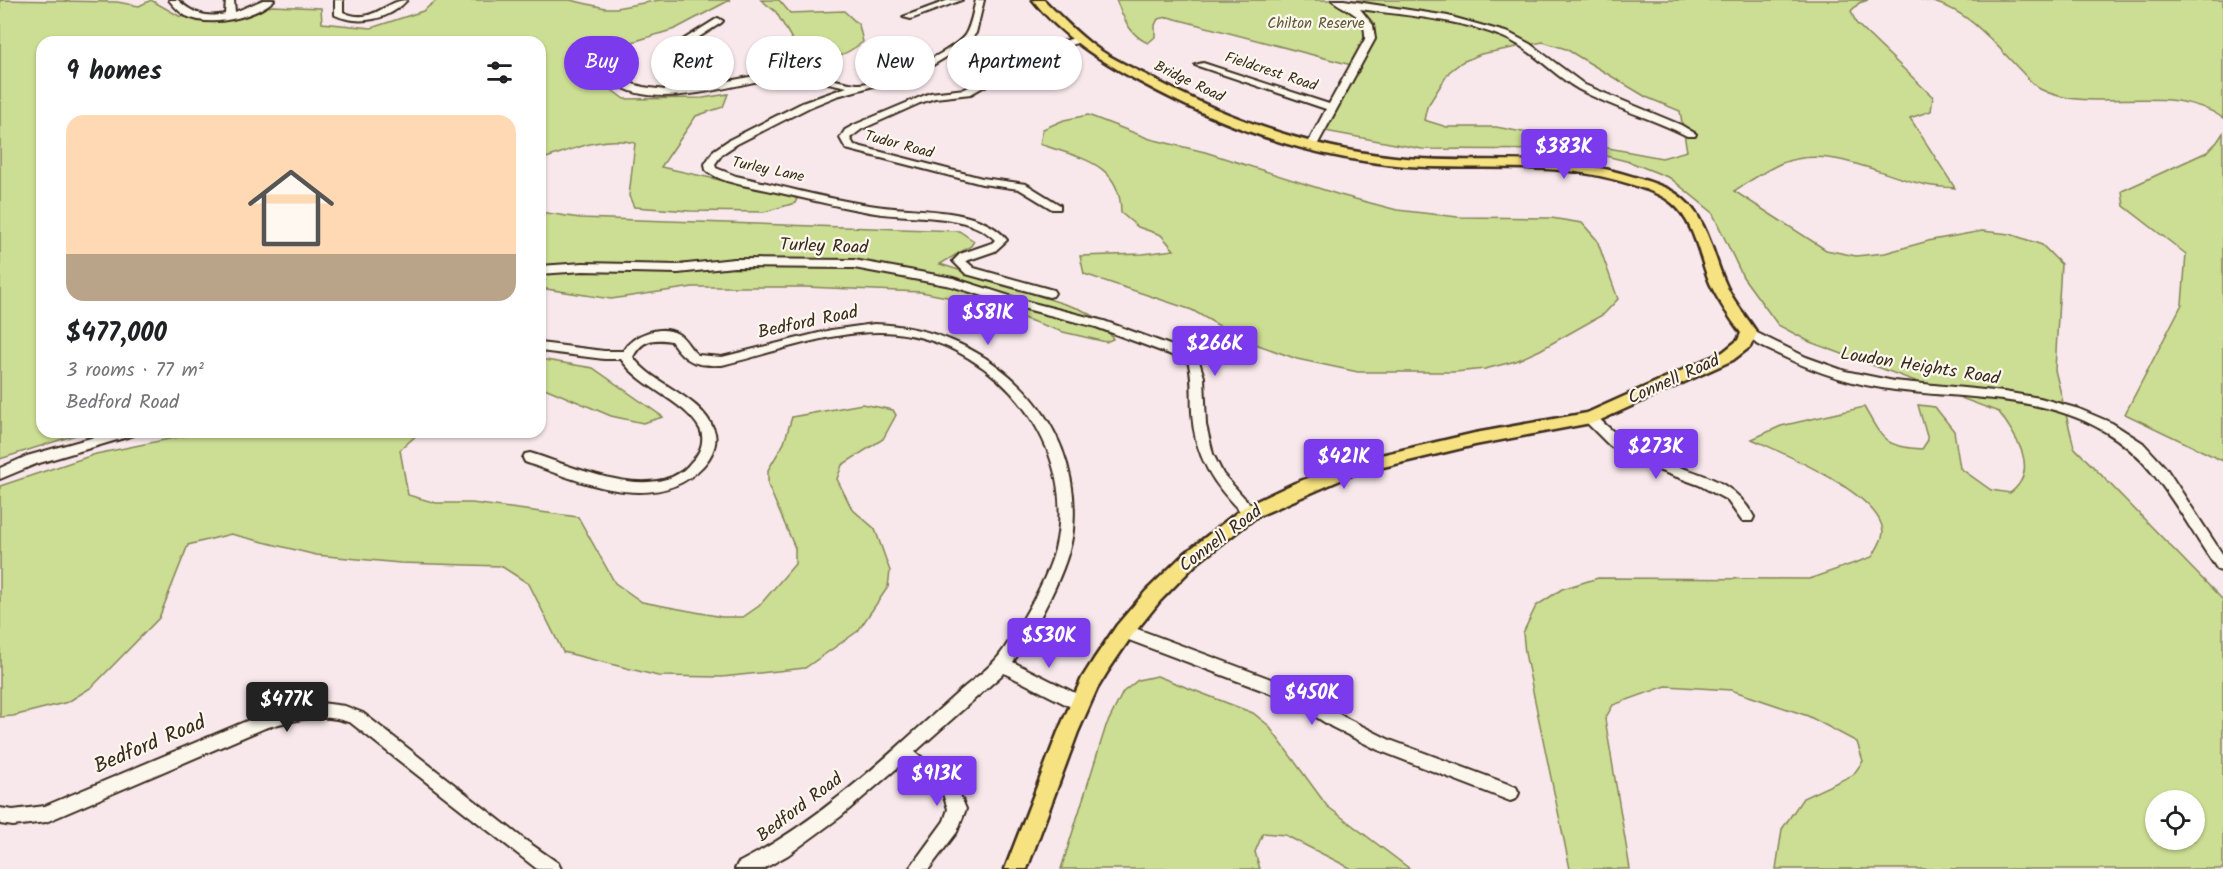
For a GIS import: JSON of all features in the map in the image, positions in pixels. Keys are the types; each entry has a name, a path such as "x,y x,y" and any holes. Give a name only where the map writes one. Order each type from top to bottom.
{"main road":[{"name":"Bridge Road","path":"1038,0 1077,36"},
{"name":"Bridge Road","path":"1082,41 1096,52 1196,107 1312,145"},
{"name":"Loudon Heights Road","path":"1312,145 1372,158 1418,162 1534,161 1558,163 1625,177 1668,194 1691,215 1725,300 1749,333"},
{"name":"Connell Road","path":"1016,869 1068,732 1089,684 1124,631 1153,596 1190,559 1250,512 1351,468 1475,440 1590,418 1728,356 1745,342 1749,333"}],"street":[{"path":"173,0 188,13 201,17 244,12 270,0"},
{"path":"230,0 230,15"},
{"path":"339,0 338,13 344,17 355,18 393,9 403,0"},
{"path":"908,16 958,0"},
{"name":"Turley Lane","path":"935,60 963,43 971,33 980,0"},
{"path":"1336,0 1456,22 1507,35 1534,50 1566,77 1582,87 1691,134"},
{"path":"1348,4 1381,0"},
{"path":"1312,145 1370,39 1371,33 1367,21 1348,4"},
{"path":"669,93 677,51 681,45 718,21"},
{"name":"Fieldcrest Road","path":"1200,64 1332,108"},
{"path":"639,89 669,93 718,87 784,73 796,73 855,86"},
{"name":"Turley Lane","path":"855,87 806,105 733,142 718,152 710,164 711,170 732,179 877,210 921,213 964,220 992,230 1001,240 996,247 981,253 966,254 958,261 970,270 1049,293"},
{"name":"Tudor Road","path":"971,90 934,95 916,101 858,127 849,132 845,138 850,147 885,158 982,181 1022,186 1056,207"},
{"name":"Turley Road","path":"546,270 584,267 630,270 678,269 734,263 854,264 953,282 1026,305 1100,324 1193,358 1199,379 1199,432 1204,454 1215,476 1250,512"},
{"name":"Bedford Road","path":"627,355 632,344 651,336 675,336 683,352 699,362 762,353 860,329 894,329 947,343 978,358 1023,396 1040,419 1054,447 1064,480 1063,548 1045,589 1002,664 903,753 822,820 772,856 744,869"},
{"name":"Loudon Heights Road","path":"1749,333 1782,352 1826,371 1860,379 2037,402 2071,410 2100,422 2125,438 2162,475 2205,543 2223,566"},
{"path":"530,458 591,479 628,486 649,486 673,482 694,471 708,449 709,434 703,423 688,407 632,368 627,355 604,355 546,348"},
{"path":"1590,418 1615,442 1641,458 1704,481 1732,496 1747,517"},
{"path":"0,474 32,460 108,438"},
{"path":"1124,631 1297,696 1338,722 1384,745 1510,793"},
{"path":"1002,664 1081,704"},
{"name":"Bedford Road","path":"0,816 46,814 262,722 298,711 343,711 357,718 519,846 552,869"},
{"path":"903,753 949,789 957,809 951,826 918,869"}],"green space":[{"path":"0,0 117,2 139,6 151,0 179,16 208,21 233,17 272,6 321,8 322,23 371,28 423,11 437,0 570,0 605,8 616,8 660,0 730,0 675,29 639,40 639,36 564,36 564,90 612,90 624,99 703,98 728,94 723,107 696,116 661,167 797,199 795,203 764,212 690,211 634,207 629,196 635,143 598,142 546,158 546,36 36,36 36,438 66,438 0,459"},
{"path":"761,0 779,0 790,13 844,11 859,25 862,36 855,36 855,47 843,54 843,36 790,36 776,12"},
{"name":"Chilton Reserve","path":"1116,0 1868,0 1859,3 1851,11 1856,23 1933,97 1931,111 1910,118 1955,188 1926,185 1853,163 1818,157 1800,158 1782,163 1734,191 1826,250 1856,256 1885,253 1932,240 1982,231 2010,234 2042,245 2061,264 2055,370 2074,447 2223,600 2223,869 1776,869 1782,829 1803,798 1853,775 1863,761 1857,742 1808,716 1731,690 1666,686 1613,705 1605,719 1630,869 1570,869 1525,653 1523,633 1536,606 1562,589 1598,578 1809,579 1872,557 1881,542 1883,532 1878,518 1866,504 1829,477 1752,439 1781,426 1864,407 1885,439 1899,446 1922,449 1928,440 1918,405 1935,407 1954,431 1960,468 1991,490 2010,493 2019,484 2024,474 2022,452 2018,442 1999,412 1810,342 1778,325 1743,277 1712,212 1670,178 1630,162 1582,150 1422,149 1325,131 1359,67 1168,17 1158,19 1155,25 1155,37 1148,43 1132,31","holes":["1543,42 1566,49 1646,97 1680,111 1687,151 1662,158 1496,127 1447,127 1424,120 1427,107 1449,72 1462,62 1481,54"]},
{"path":"1921,0 2223,0 2223,118 2202,107 2179,101 2083,100 2040,89 1988,36 1964,16 1936,3"},
{"path":"1088,115 1150,139 1205,152 1340,195 1397,210 1458,217 1551,218 1582,223 1597,240 1618,299 1604,314 1540,350 1516,361 1485,369 1455,372 1358,372 1297,359 1242,339 1192,310 1084,274 1080,256 1143,254 1174,250 1161,235 1138,227 1121,213 1119,196 1106,172 1083,159 1040,144 1043,129 1064,120"},
{"path":"2223,133 2223,461 2125,414 2182,304 2186,254 2124,206 2122,191 2207,152"},
{"path":"546,213 580,218 959,231 974,241 971,246 940,264 1080,309 1102,320 1113,339 1106,342 1063,332 983,304 921,292 806,287 693,287 611,299 546,289"},
{"path":"546,360 593,368 663,417 643,423 611,416 547,389"},
{"path":"862,404 893,410 896,415 883,439 842,465 837,479 852,509 875,529 890,571 888,587 858,631 805,668 722,677 658,676 563,652 529,584 501,566 400,563 316,555 231,534 188,545 159,618 92,687 68,702 13,716 0,717 0,486 96,454 174,438 413,438 400,450 408,495 436,503 472,503 578,517 615,583 642,602 722,617 743,617 759,606 795,564 795,548 768,485 768,470 784,443 792,417"},
{"path":"1157,676 1253,713 1268,725 1327,806 1410,869 1352,869 1285,835 1263,833 1255,852 1260,869 1061,869 1106,726 1123,692 1138,680"}]}
